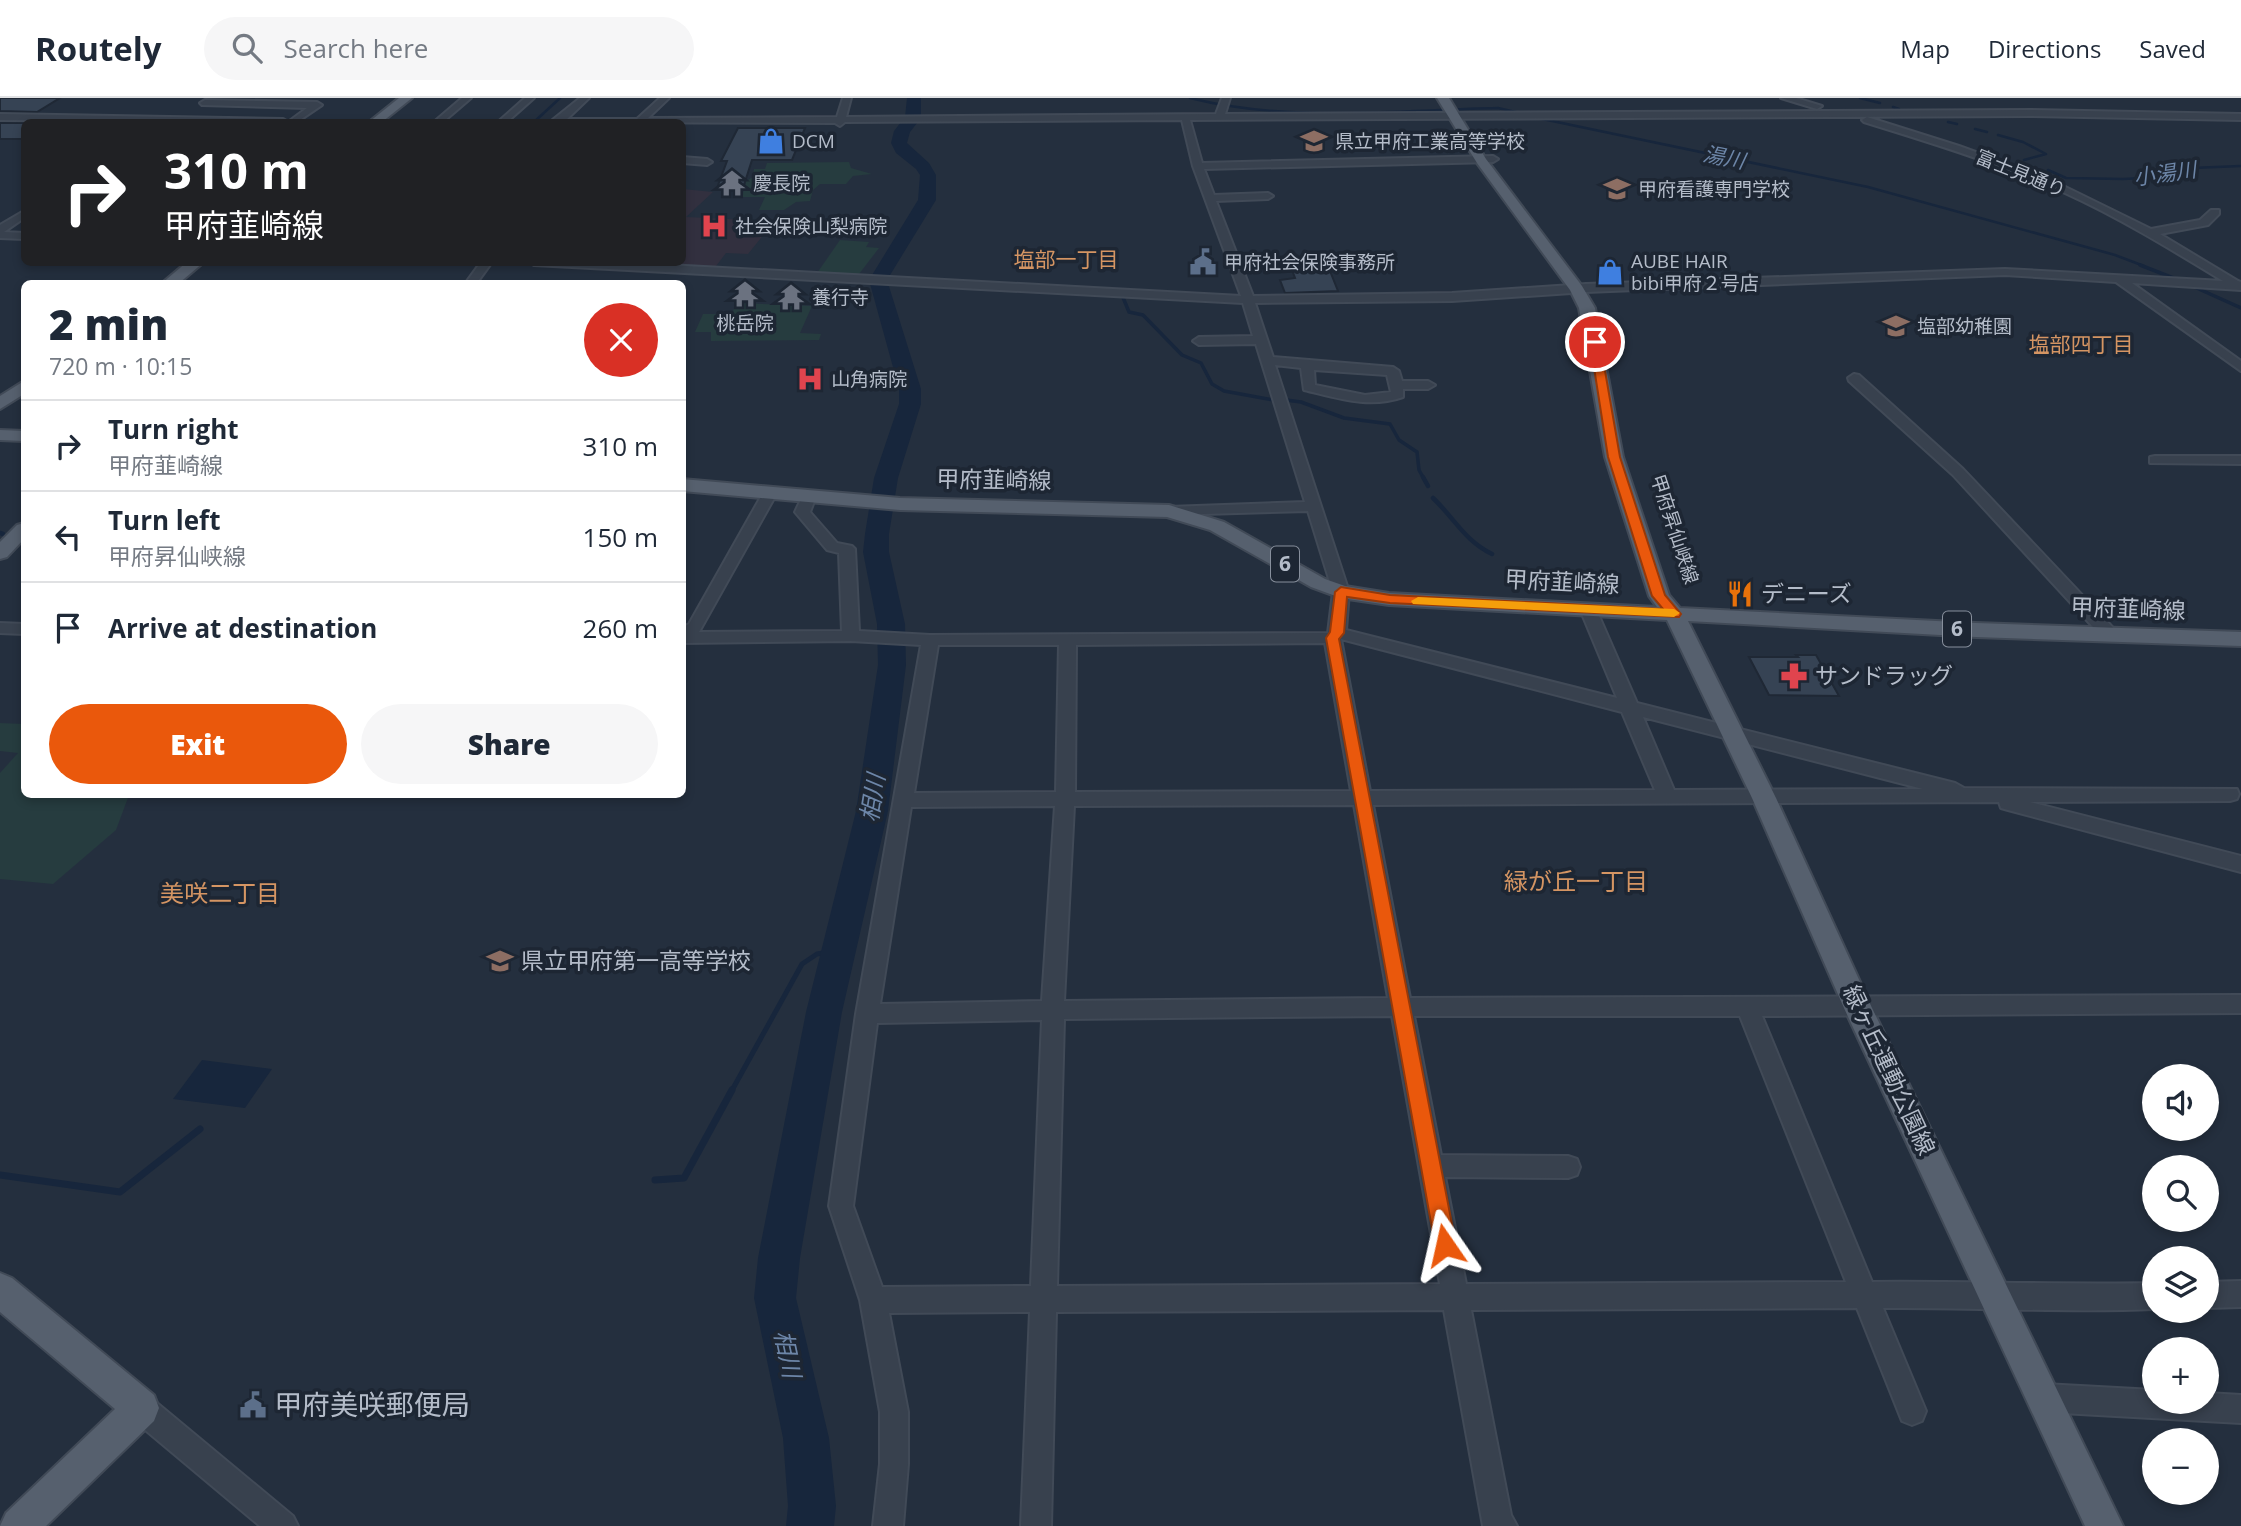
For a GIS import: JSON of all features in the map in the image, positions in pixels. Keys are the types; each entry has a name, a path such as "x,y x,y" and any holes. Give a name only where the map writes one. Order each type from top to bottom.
{"main road":[{"path":"379,119 407,98"},
{"name":"甲府昇仙峡線","path":"1456,110 1487,159 1581,289 1592,325 1614,457 1659,596 1674,614"},
{"path":"173,280 192,266"},
{"path":"0,404 21,388"},
{"path":"0,435 21,436"},
{"name":"6","path":"686,485 809,496"},
{"name":"甲府韮崎線","path":"809,496 901,504 1169,511 1217,526 1318,583 1341,592 1390,599 2110,635 2241,639"},
{"path":"0,553 21,532"},
{"name":"緑ヶ丘運動公園線","path":"1674,614 1764,798 1858,1008 2104,1526"},
{"path":"0,1290 141,1408 19,1526"}],"street":[{"path":"442,119 467,98"},
{"path":"506,119 530,98"},
{"path":"560,119 584,98"},
{"path":"643,119 665,98"},
{"path":"841,122 847,98"},
{"name":"富士見通り","path":"1785,98 1949,144 2018,170 2098,205 2240,286"},
{"path":"177,119 208,100 317,105 296,119"},
{"path":"1798,113 1813,110 1804,103"},
{"path":"922,121 1223,107 1456,110 1514,114 1843,113 2074,118"},
{"path":"686,123 1186,121 1456,110 1529,118 2241,119"},
{"path":"0,117 102,119"},
{"path":"26,119 30,117"},
{"path":"1186,121 1198,166 1248,300 1341,592 1335,636 1362,798 1498,1526 1502,1526"},
{"path":"10,128 21,122"},
{"path":"686,122 841,122"},
{"path":"1198,166 1487,159"},
{"path":"686,160 707,162"},
{"path":"1210,198 1268,196"},
{"path":"2150,233 2204,223 2215,212"},
{"path":"0,232 21,216"},
{"path":"0,232 21,236"},
{"path":"473,280 484,266"},
{"path":"614,266 1248,300 1452,297 1581,289 2005,272 2240,286"},
{"path":"2119,279 2241,367"},
{"path":"1199,341 1259,340"},
{"path":"1266,361 1300,362 1307,366 1337,363 1394,372 1398,394 1385,400 1309,387 1307,366"},
{"path":"1854,378 1958,472 2110,635"},
{"path":"1396,385 1428,386"},
{"path":"2155,460 2241,460"},
{"path":"686,634 695,627 770,493"},
{"path":"809,496 802,512 832,547 847,550 852,636"},
{"path":"1169,511 1315,506"},
{"path":"1588,610 1626,705 1668,798"},
{"path":"0,628 21,629"},
{"path":"686,637 852,636 928,640 1335,636 1626,705 2241,864"},
{"path":"1036,1526 1053,1009 1065,800 1068,639"},
{"path":"888,1526 894,1464 894,1412 873,1300 841,1206 867,1014 928,640"},
{"path":"902,800 2230,794"},
{"path":"867,1014 1053,1009 1858,1008 2241,1004"},
{"path":"1747,1007 1912,1411"},
{"path":"1430,1166 1568,1167"},
{"path":"873,1300 1996,1294 2074,1298 2142,1296"},
{"path":"2219,1295 2241,1294"},
{"path":"2044,1398 2241,1409"},
{"path":"141,1408 283,1526"}],"shaded area":[{"name":"社会保険山梨病院","path":"686,189 713,192 686,217"},
{"name":"社会保険山梨病院","path":"686,217 751,220 742,232 765,233 748,254 726,253 713,270 659,266 686,266"}],"green space":[{"path":"849,162 851,168 872,174 853,176 846,184 820,184 813,190 810,201 796,202 784,210 759,210 765,197 742,197 746,181 753,177 754,169 765,169 767,163"},
{"path":"840,240 869,242 866,247 879,248 856,278 815,276"},
{"path":"736,303 812,306 800,333 821,334 819,340 711,341 711,332 695,332 703,314 732,314"},
{"path":"0,723 21,724 21,798 128,798 116,830 53,884 0,879 0,773 18,753 0,751"}],"water":[{"path":"202,1060 272,1069 245,1108 173,1099"}],"building":[{"path":"0,98 60,98 37,112 0,111"},
{"path":"0,123 21,123 21,139 0,139"},
{"name":"DCM","path":"738,128 805,128 792,160 752,160 744,185 717,188 727,161 721,161"},
{"path":"1328,266 1338,291 1285,293 1280,280 1295,278 1291,267"},
{"name":"サンドラッグ","path":"1796,655 1816,655 1839,696 1769,695 1749,657 1798,657"}],"waterway":[{"path":"537,119 560,98"},
{"name":"相川","path":"810,1526 812,1506 806,1438 775,1298 779,1258 824,1012 872,811 892,665 891,624 876,552 877,534 886,478 910,404 910,389 878,280 927,200 928,175 923,166 902,150 899,143 902,131 913,118 914,98"},
{"name":"湯川","path":"1190,98 1228,106 1304,113 1498,108 1524,114"},
{"name":"小湯川","path":"1860,98 1880,103"},
{"name":"小湯川","path":"1893,107 1899,109"},
{"name":"湯川","path":"1533,117 1868,187 2115,255 2144,266"},
{"name":"小湯川","path":"1948,122 1957,124"},
{"name":"小湯川","path":"1975,129 1987,132"},
{"name":"小湯川","path":"1998,135 2023,142 2046,154 2024,160"},
{"name":"小湯川","path":"2048,170 2066,178 2123,179 2145,178 2167,169 2241,166"},
{"name":"湯川","path":"2140,265 2181,281"},
{"name":"湯川","path":"2190,285 2241,308"},
{"path":"1122,295 1129,312 1143,315 1182,355 1201,363 1212,384 1224,391 1273,400"},
{"path":"1286,400 1301,402 1344,418 1390,424 1399,440 1417,452 1419,470 1424,479"},
{"path":"1423,477 1428,486"},
{"path":"1433,498 1474,543 1492,554"},
{"path":"731,1092 802,964 817,954 840,950"},
{"path":"655,1180 684,1178 732,1090"},
{"path":"0,1175 120,1192 200,1129"}],"slow traffic":[{"path":"1418,601 1674,613"}],"place":[{"name":"DCM","path":"771,141"},
{"name":"県立甲府工業高等学校","path":"1314,141"},
{"name":"慶長院","path":"732,183"},
{"name":"甲府看護専門学校","path":"1617,189"},
{"name":"社会保険山梨病院","path":"714,226"},
{"name":"甲府社会保険事務所","path":"1203,262"},
{"name":"AUBE HAIR bibi甲府２号店","path":"1610,272"},
{"name":"桃岳院","path":"745,294"},
{"name":"養行寺","path":"791,297"},
{"name":"塩部幼稚園","path":"1896,326"},
{"name":"山角病院","path":"810,379"},
{"name":"デニーズ","path":"1740,594"},
{"name":"サンドラッグ","path":"1794,676"},
{"name":"県立甲府第一高等学校","path":"500,961"},
{"name":"甲府美咲郵便局","path":"253,1405"}],"district":[{"name":"塩部一丁目","path":"1066,260"},
{"name":"塩部四丁目","path":"2081,345"},
{"name":"緑が丘一丁目","path":"1576,882"},
{"name":"美咲二丁目","path":"220,894"}],"route":[{"path":"1445,1245 1332,638 1337,633 1341,592 1433,602 1674,614 1659,596 1614,457 1595,342"}]}
